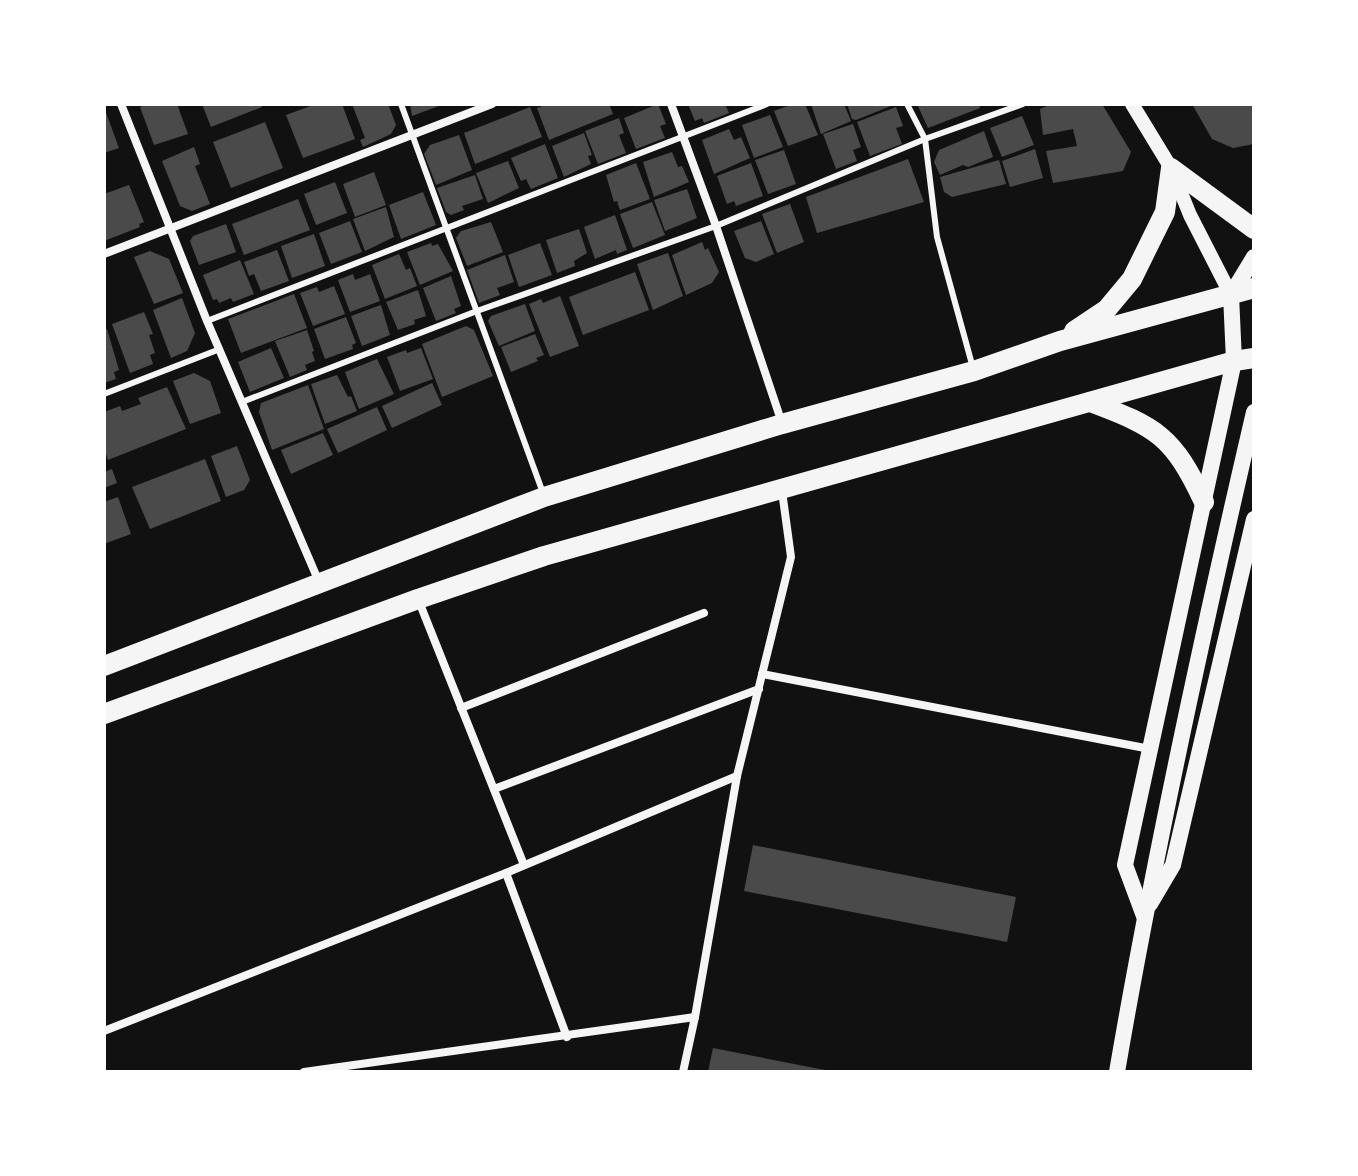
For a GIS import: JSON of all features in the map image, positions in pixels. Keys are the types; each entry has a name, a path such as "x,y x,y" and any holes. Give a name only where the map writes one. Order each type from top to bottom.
{"main road":[{"path":"1060,341 1107,309 1132,279 1165,212 1171,168 1254,229"},
{"path":"1144,916 1125,865 1204,502 1244,359 1231,295 1254,257"},
{"path":"104,666 544,497 782,424 974,371 1060,341 1254,288"},
{"path":"104,714 544,556 1244,359"},
{"path":"1090,402 1140,421 1161,435 1189,470 1204,502"},
{"path":"1117,1072 1144,916 1193,675 1254,412"},
{"path":"1144,916 1173,865 1254,519"}],"street":[{"path":"121,104 207,321 319,583"},
{"path":"104,254 492,104"},
{"path":"671,104 716,226 782,424"},
{"path":"1132,104 1171,168 1190,215 1231,295"},
{"path":"683,1072 737,776 791,557 782,491"},
{"path":"418,599 524,865"},
{"path":"461,708 704,613"},
{"path":"762,674 1150,749"},
{"path":"494,789 759,689"},
{"path":"104,1031 506,873 737,776"},
{"path":"506,873 567,1037"},
{"path":"304,1072 695,1017"}],"lane":[{"path":"401,104 544,497"},
{"path":"207,321 767,104"},
{"path":"907,104 925,139 937,237 974,371"},
{"path":"242,402 477,311 716,226 925,139 1023,104"},
{"path":"104,394 220,349"}],"building":[{"path":"177,104 188,134 154,145 140,107"},
{"path":"202,104 260,104 262,107 211,127"},
{"path":"316,104 342,104 355,139 303,158 286,115"},
{"path":"352,104 388,104 396,125 391,134 363,147 360,140 365,138"},
{"path":"410,104 444,104 412,116"},
{"path":"549,104 609,104 613,114 549,140 537,108"},
{"path":"658,104 666,124 660,126 665,138 636,149 624,118"},
{"path":"688,104 725,104 729,113 704,123 702,118 695,121"},
{"path":"793,104 805,104 818,135 788,146 774,111"},
{"path":"811,104 844,104 851,121 821,134"},
{"path":"847,104 896,104 856,120 852,119"},
{"path":"917,104 979,104 980,108 928,128"},
{"path":"1052,104 1102,104 1131,152 1123,171 1053,183 1046,151 1077,146 1073,129 1043,135 1040,109"},
{"path":"1192,104 1254,104 1254,144 1233,148 1212,139"},
{"path":"104,107 119,148 104,153"},
{"path":"530,107 542,137 475,164 464,133"},
{"path":"896,107 903,126 896,128 902,144 870,156 857,122"},
{"path":"770,115 783,147 754,158 742,125"},
{"path":"1022,116 1034,145 1002,157 990,128"},
{"path":"619,118 624,133 619,135 626,153 598,164 585,131"},
{"path":"265,122 283,168 231,188 213,142"},
{"path":"853,124 861,147 853,150 857,161 836,169 823,134"},
{"path":"729,129 734,140 741,137 750,158 714,174 702,140"},
{"path":"984,131 993,157 940,175 934,162 939,150"},
{"path":"584,133 592,155 588,156 591,164 564,177 552,146"},
{"path":"459,135 472,170 436,185 424,154 430,145"},
{"path":"545,144 558,178 531,189 526,179 521,181 511,158"},
{"path":"194,147 200,164 195,166 210,204 192,211 180,206 162,161"},
{"path":"1035,149 1043,178 1010,187 1002,161"},
{"path":"784,150 796,184 768,194 755,160"},
{"path":"672,152 689,182 654,197 643,162"},
{"path":"908,159 924,202 817,233 806,197"},
{"path":"999,160 1006,184 952,197 944,192 940,177"},
{"path":"508,161 519,188 488,203 476,173"},
{"path":"636,163 650,199 620,210 617,201 614,202 606,175"},
{"path":"751,163 763,196 736,206 734,201 727,204 717,176"},
{"path":"374,172 386,205 355,217 343,184"},
{"path":"475,175 483,199 462,206 464,210 451,215 446,212 437,188"},
{"path":"335,182 347,213 316,225 304,194"},
{"path":"129,185 144,222 139,224 140,227 104,241 104,194"},
{"path":"687,189 697,218 665,231 654,200"},
{"path":"423,192 436,225 401,239 389,205"},
{"path":"298,199 310,230 244,255 232,224"},
{"path":"652,202 665,235 633,248 620,214"},
{"path":"790,204 804,242 777,253 762,214"},
{"path":"386,207 394,237 365,251 353,219"},
{"path":"615,215 627,250 617,254 616,250 595,259 584,227"},
{"path":"350,221 362,252 331,264 319,233"},
{"path":"761,221 774,254 756,262 745,258 734,231"},
{"path":"491,222 503,252 467,266 456,238 461,231"},
{"path":"226,224 236,252 199,265 190,241 193,236"},
{"path":"579,229 587,253 574,261 575,266 557,273 546,240"},
{"path":"314,234 325,266 292,278 281,246"},
{"path":"702,242 719,272 712,283 686,295 672,255"},
{"path":"431,243 432,246 438,244 453,271 420,285 407,252"},
{"path":"540,243 552,275 519,287 508,255"},
{"path":"277,250 289,281 261,291 254,274 249,276 244,262"},
{"path":"150,251 169,259 183,293 154,304 134,257"},
{"path":"668,253 683,296 653,310 637,264"},
{"path":"399,254 406,270 410,268 417,286 385,299 372,265"},
{"path":"505,255 514,282 497,288 500,295 479,303 467,270"},
{"path":"240,260 254,294 233,302 231,298 219,303 217,299 213,300 203,275"},
{"path":"635,272 649,310 583,335 569,297"},
{"path":"353,274 355,280 370,274 380,301 350,312 338,280"},
{"path":"451,276 461,306 454,309 456,313 436,321 423,288"},
{"path":"334,286 345,314 313,326 300,293 317,287 319,292"},
{"path":"418,290 426,316 398,330 386,302"},
{"path":"294,294 307,328 241,353 228,319"},
{"path":"560,296 579,346 550,357 529,304 541,299 543,303"},
{"path":"182,298 195,333 187,351 171,358 153,310"},
{"path":"525,304 535,331 499,346 488,321 491,316"},
{"path":"381,305 390,335 362,346 351,316"},
{"path":"144,312 153,334 149,335 155,353 150,355 153,364 130,373 112,324"},
{"path":"346,317 356,343 352,345 353,349 325,359 314,329"},
{"path":"466,326 474,330 493,376 442,397 422,344"},
{"path":"107,329 119,370 114,372 116,379 104,383 104,330"},
{"path":"307,330 315,361 305,365 307,370 290,377 275,341"},
{"path":"535,334 544,355 536,358 538,361 511,372 501,347"},
{"path":"271,348 284,378 250,392 238,362"},
{"path":"421,348 433,379 400,391 387,357"},
{"path":"377,359 394,394 359,409 345,372"},
{"path":"194,373 210,381 221,413 190,424 173,381"},
{"path":"337,375 357,411 325,424 311,384"},
{"path":"432,383 442,405 392,428 382,406"},
{"path":"308,385 324,429 272,450 259,412 261,403"},
{"path":"167,387 186,429 108,460 104,448 104,412 120,406 122,411 141,404 138,398"},
{"path":"377,407 387,430 338,453 327,429"},
{"path":"323,433 333,455 291,474 281,450"},
{"path":"237,446 250,480 244,490 226,497 211,456"},
{"path":"205,459 221,501 150,529 132,487"},
{"path":"112,469 117,483 104,488 104,472"},
{"path":"118,497 131,534 104,544 104,502"},
{"path":"753,845 1016,897 1007,942 744,891"},
{"path":"713,1048 830,1071 830,1072 708,1072"}]}
